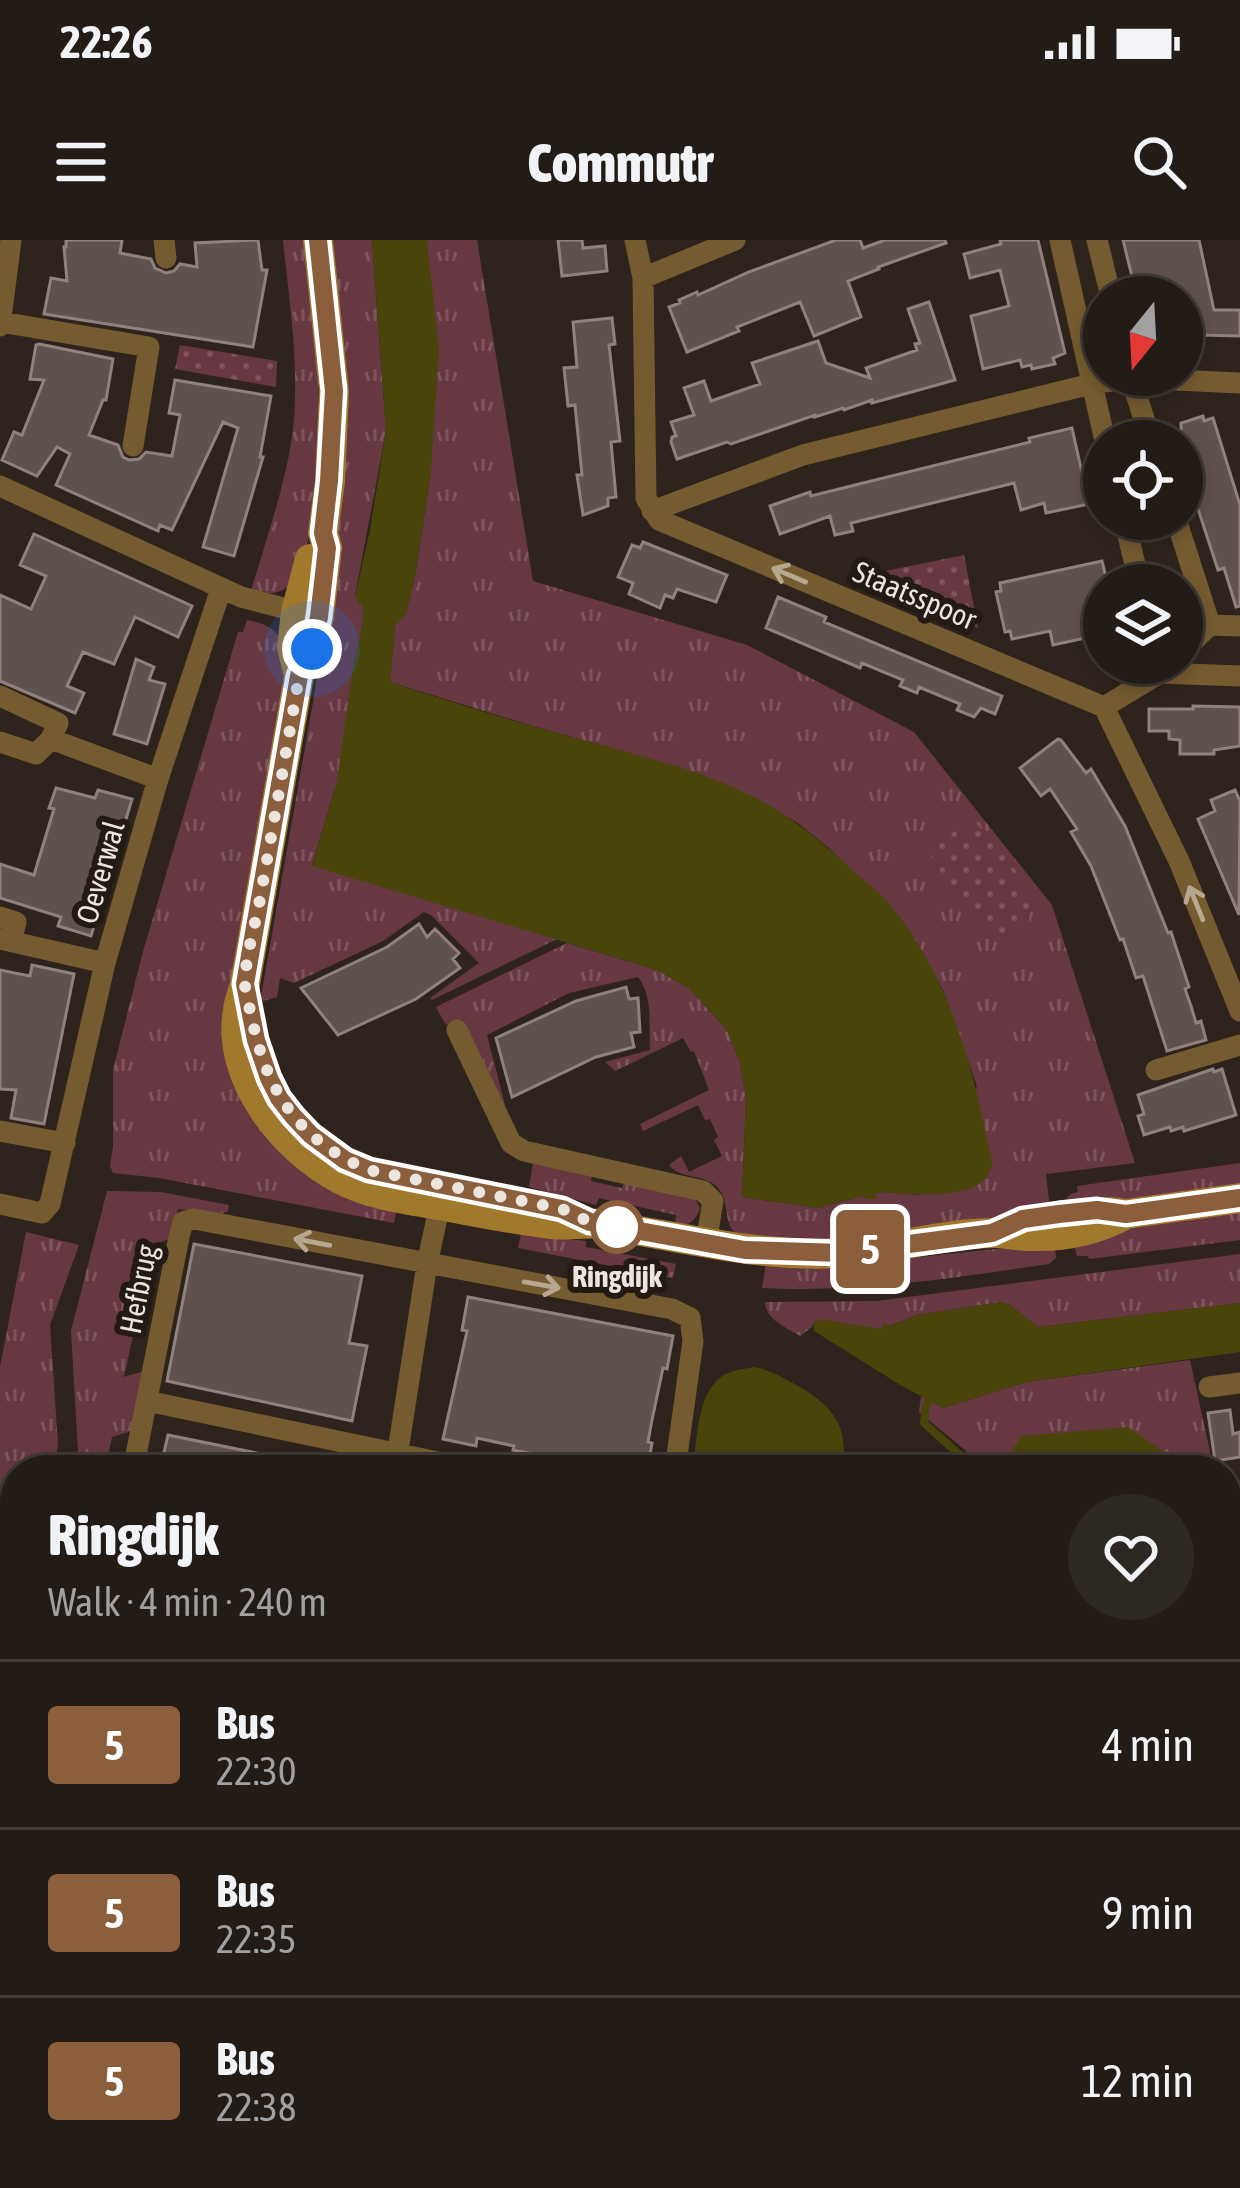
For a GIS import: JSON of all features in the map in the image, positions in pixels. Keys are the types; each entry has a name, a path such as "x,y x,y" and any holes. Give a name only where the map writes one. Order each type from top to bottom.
{"street":[{"path":"11,240 0,324 148,347 133,446"},
{"path":"318,240 334,391 323,533 327,548 308,614 312,649 299,676 245,984 269,1078 279,1098 311,1135 345,1160 442,1196 562,1209 590,1222 767,1252 841,1253 992,1233 1030,1237 1099,1229 1126,1214 1240,1198"},
{"path":"635,240 643,278 646,499 652,511 803,455 1083,386"},
{"path":"643,278 735,240"},
{"path":"1060,240 1083,347"},
{"path":"1097,240 1106,276"},
{"path":"1203,380 1240,382"},
{"path":"0,486 221,589 256,603 308,614"},
{"name":"Staatsspoor","path":"652,511 659,520 1104,707"},
{"path":"1183,540 1210,626"},
{"name":"Oeverwal","path":"0,1204 42,1214 50,1204 105,963 158,778 221,589"},
{"path":"1203,632 1210,626 1240,626"},
{"path":"1203,671 1240,676"},
{"path":"1137,684 1104,707 1179,861 1240,1011"},
{"path":"0,696 58,723 44,746"},
{"path":"0,742 44,746 158,778"},
{"path":"0,917 16,922 6,940 105,963"},
{"path":"458,1030 511,1143 524,1151 703,1191 713,1201 706,1243"},
{"path":"1156,1070 1240,1045"},
{"path":"0,1131 65,1143"},
{"path":"397,1455 442,1196"},
{"name":"Hefbrug","path":"136,1455 183,1222 194,1219 427,1264"},
{"path":"427,1264 672,1310 690,1318 693,1341 677,1455"},
{"path":"1209,1387 1240,1383"},
{"path":"147,1401 367,1455"}],"green space":[{"path":"283,240 306,240 316,348 318,456 301,567 287,587 265,593 251,591 285,472 295,402"},
{"path":"330,240 372,240 386,431 355,596 363,607 363,621 337,782 312,865 557,939 432,1000 479,963 424,912 383,941 294,983 280,978 277,997 260,1002 315,691 346,453"},
{"path":"427,240 477,240 533,581 747,645 914,732 1052,905 1135,1163 1046,1174 1050,1209 963,1226 831,1241 734,1232 715,1185 669,1165 681,1156 689,1172 722,1156 710,1119 705,1120 698,1105 643,1131 640,1124 709,1090 694,1051 683,1038 615,1071 605,1062 650,1050 648,1002 638,977 569,993 487,1035 502,1107 462,1020 446,1025 436,1007 567,943 657,970 690,989 727,1030 746,1097 742,1197 818,1208 863,1196 875,1199 881,1192 919,1195 977,1086 943,990 910,931 798,823 753,797 681,768 390,682 395,625 406,614 415,577 431,471"},
{"path":"180,345 277,361 276,387 175,369"},
{"path":"964,555 978,628 856,577"},
{"path":"247,620 277,634 285,659 230,1004 254,1105 396,1211 394,1223 113,1173 110,1166 113,1070 142,955 238,632 243,632"},
{"path":"978,825 1014,868 1027,893 1029,921 1005,935 968,909 928,851 960,827"},
{"path":"533,1163 592,1174 591,1181 622,1188 625,1181 694,1197 700,1208 691,1222 675,1226 676,1215 599,1198 596,1205 529,1187"},
{"path":"1240,1163 1240,1186 1068,1205 1067,1198 1078,1192 1077,1186"},
{"path":"107,1191 161,1192 229,1205 221,1214 178,1209 171,1238 153,1245 124,1377 144,1371 131,1431 112,1437 108,1455 77,1455 71,1331"},
{"path":"1240,1212 1240,1240 1089,1259 1077,1256 1073,1242 1133,1228"},
{"path":"26,1232 79,1245 50,1325 56,1455 0,1455 0,1367"},
{"path":"521,1234 586,1241 586,1247 676,1264 673,1278 518,1248"},
{"path":"1055,1243 1056,1258 1049,1264 870,1286 762,1288 766,1263 852,1264"},
{"path":"1240,1254 1240,1303 1038,1327 1001,1302 917,1315 890,1326 883,1323 883,1330 813,1323 800,1336 773,1318 765,1302 877,1301"},
{"path":"1190,1360 1211,1455 971,1455 919,1412 921,1396 943,1408 1027,1382"}],"shaded area":[{"path":"372,240 427,240 439,350 431,471 415,577 406,614 395,626 390,682 715,780 767,804 827,847 883,897 939,982 973,1078 992,1158 988,1175 978,1185 946,1194 881,1192 876,1199 863,1196 818,1208 742,1197 746,1097 740,1063 727,1030 690,989 657,970 312,866 337,782 363,621 363,607 355,597 386,431"},
{"path":"1001,1302 1038,1327 1240,1303 1240,1352 1027,1382 943,1408 814,1331 813,1323 819,1319 882,1329 883,1323 891,1326 917,1315"},
{"path":"754,1367 768,1371 816,1397 834,1415 844,1455 695,1455 708,1393 734,1371"},
{"path":"1128,1427 1169,1455 1011,1455 1021,1436"}],"building":[{"path":"66,240 122,240 120,253 151,259 155,268 166,273 180,264 197,267 195,243 258,240 262,270 267,270 253,347 44,314 51,278 67,281"},
{"path":"558,240 582,240 583,248 605,246 607,271 562,276"},
{"path":"836,240 860,240 863,248 885,240 946,243 848,281 861,317 814,336 800,302 687,352 669,307"},
{"path":"1000,240 1038,240 1065,353 1053,358 1055,364 1032,369 1031,365 1022,367 1020,360 983,369 971,316 1009,306 1000,270 970,278 964,254 1001,244"},
{"path":"1123,240 1199,240 1214,310 1240,310 1240,336 1203,335 1203,276 1132,276"},
{"path":"929,302 955,380 815,415 677,459 671,422 694,415 684,388 704,381 711,401 760,384 752,363 818,341 826,363 870,378 866,368 917,350 915,344 920,343 908,309"},
{"path":"612,318 615,344 609,345 620,441 611,442 616,497 608,498 608,506 583,515 575,405 568,406 564,368 577,367 573,322"},
{"path":"39,344 113,359 106,400 89,435 118,445 129,460 146,452 172,456 180,415 169,413 175,380 271,396 263,457 234,556 203,547 238,428 223,422 172,530 160,525 158,531 56,485 70,454 57,447 37,476 2,460 14,432 22,435 44,380 30,379"},
{"path":"1213,418 1240,505 1240,606 1236,607 1224,568 1218,570 1203,524 1203,420 1190,420"},
{"path":"1072,428 1083,477 1083,505 1046,513 1044,503 1021,510 1014,483 851,523 853,531 835,535 830,516 780,534 770,506 810,492 811,496 1030,442 1029,438"},
{"path":"34,534 192,606 178,637 135,617 114,664 83,652 67,686 84,693 75,713 0,681 0,595 31,609 46,576 20,565"},
{"path":"643,542 727,575 716,602 677,589 673,598 665,595 660,608 629,594 633,583 618,577 632,545 640,548"},
{"path":"1083,565 1083,639 1053,645 1050,631 1012,639 1010,631 1005,632 996,592 1001,591 1000,583"},
{"path":"778,597 826,617 824,622 1002,696 995,714 981,708 974,717 957,710 960,704 919,687 917,693 900,686 903,680 862,663 860,668 766,628"},
{"path":"136,659 154,667 149,680 165,684 147,744 114,734"},
{"path":"1240,707 1240,746 1214,750 1214,754 1180,754 1180,740 1169,739 1169,731 1149,731 1149,709"},
{"path":"1058,739 1086,773 1091,769 1125,826 1171,932 1196,1023 1201,1021 1206,1040 1167,1051 1143,976 1136,978 1091,866 1071,832 1077,829 1050,789 1041,796 1020,768"},
{"path":"56,788 95,798 98,790 132,799 91,936 58,926 61,917 0,898 0,864 34,875"},
{"path":"1235,790 1240,801 1239,915 1198,819 1215,811 1211,800"},
{"path":"419,924 427,937 435,929 459,953 453,959 460,968 416,999 338,1035 301,988 387,947"},
{"path":"32,965 74,974 44,1124 11,1118 16,1090 0,1089 0,970 30,976"},
{"path":"626,987 629,999 638,998 640,1032 631,1033 634,1047 596,1057 512,1097 496,1038 576,1001"},
{"path":"1222,1069 1236,1115 1184,1131 1170,1127 1144,1135 1138,1095"},
{"path":"194,1244 362,1276 349,1343 367,1346 352,1421 167,1381"},
{"path":"468,1297 673,1336 652,1420 650,1455 538,1455 477,1438 476,1446 443,1439 467,1331 462,1330"},
{"path":"1230,1410 1233,1434 1240,1432 1240,1455 1214,1455 1208,1413"},
{"path":"168,1435 266,1455 163,1455"}],"waterway":[{"path":"932,1395 924,1423 960,1455"}],"bus line":[{"name":"5","path":"318,240 334,391 323,533 327,548 319,617 312,649 299,676 245,984 269,1078 279,1098 311,1135 345,1160 369,1170 562,1209 590,1222 767,1252 841,1253 992,1233 1023,1219 1059,1214 1097,1210 1126,1214 1240,1198"}],"place":[{"name":"Ringdijk","path":"617,1227"}],"route":[{"path":"312,649 299,676 245,984 256,1040 279,1098 311,1135 345,1160 369,1170 562,1209 590,1222 629,1229 617,1227"}]}
